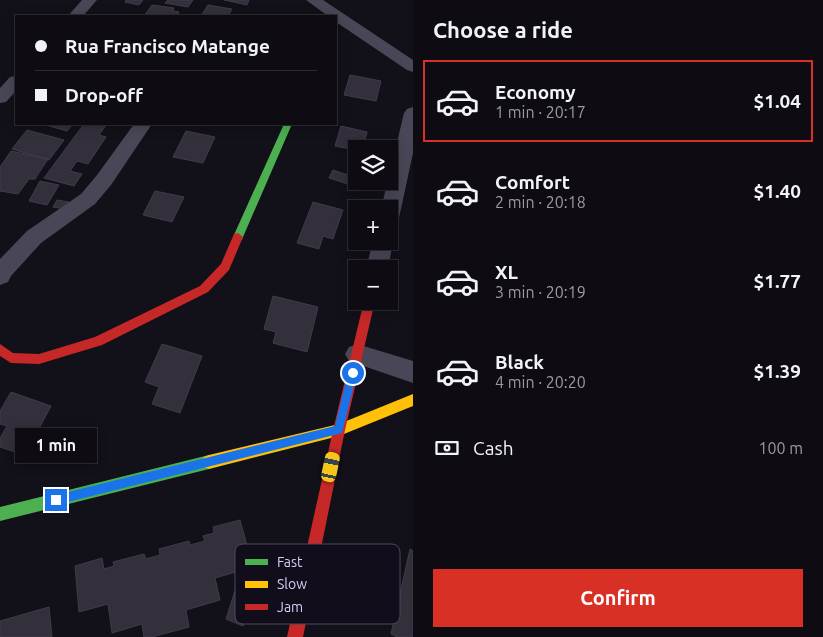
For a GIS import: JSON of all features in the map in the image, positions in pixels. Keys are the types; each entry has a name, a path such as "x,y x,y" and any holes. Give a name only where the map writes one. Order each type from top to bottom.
{"street":[{"path":"76,15 90,0"},
{"path":"313,0 335,15"},
{"path":"337,16 413,67"},
{"path":"0,98 15,82"},
{"path":"393,200 413,113"},
{"path":"0,276 2,271 34,237 88,199 104,180 142,125"},
{"path":"0,349 11,358 39,359 98,341 204,289 225,266 288,125"},
{"path":"315,544 339,430 368,310"},
{"path":"357,354 413,372"},
{"path":"0,514 339,430 413,400"},
{"path":"295,637 298,624"}],"building":[{"path":"126,0 143,0 139,5 125,2"},
{"path":"168,0 193,0 188,7 165,3"},
{"path":"224,0 249,0 247,5"},
{"path":"152,5 174,8 173,11 179,12 178,15 145,15"},
{"path":"208,5 232,9 229,15 202,15"},
{"path":"350,75 381,81 376,101 344,95"},
{"path":"46,125 72,125 67,131"},
{"path":"83,125 106,125 99,135 106,137 88,164 77,161 70,171 82,174 74,186 44,178"},
{"path":"341,126 367,132 365,140 348,140 348,148 335,146"},
{"path":"27,130 64,140 49,160 12,149"},
{"path":"186,131 215,137 203,163 173,157"},
{"path":"11,151 48,159 35,179 29,179 18,194 0,191 0,167"},
{"path":"333,170 348,175 348,184 329,178"},
{"path":"40,181 59,185 47,205 29,201"},
{"path":"155,191 184,197 172,222 143,215"},
{"path":"57,200 69,202 65,209 53,207"},
{"path":"313,202 343,210 333,239 323,236 319,249 297,243"},
{"path":"273,296 318,307 307,352 273,343 276,332 264,329"},
{"path":"162,344 202,356 180,413 152,404 159,387 145,382"},
{"path":"11,392 51,406 25,455 0,447 0,438 7,426 0,424 0,411"},
{"path":"240,520 247,544 235,544 235,572 215,578 220,600 186,610 189,627 152,637 144,637 142,624 112,633 108,604 79,612 75,566 102,558 104,569 114,566 113,562 144,554 146,559 160,555 159,549 189,541 190,545 205,541 203,536 214,533 213,527"},
{"path":"410,549 413,551 413,637 397,637 391,634 393,624 400,624 400,594"},
{"path":"235,591 235,623 226,619"},
{"path":"49,607 52,637 0,637 0,621"}],"traffic: fast":[{"path":"238,237 288,125"},
{"path":"0,514 209,462"}],"traffic: slow":[{"path":"209,462 339,430 413,400"}],"traffic: jam":[{"path":"0,349 11,358 39,359 98,341 204,289 225,267 238,237"},
{"path":"315,544 339,430 368,310"},
{"path":"295,637 298,624"}],"route":[{"path":"56,500 339,430 353,373"}]}
